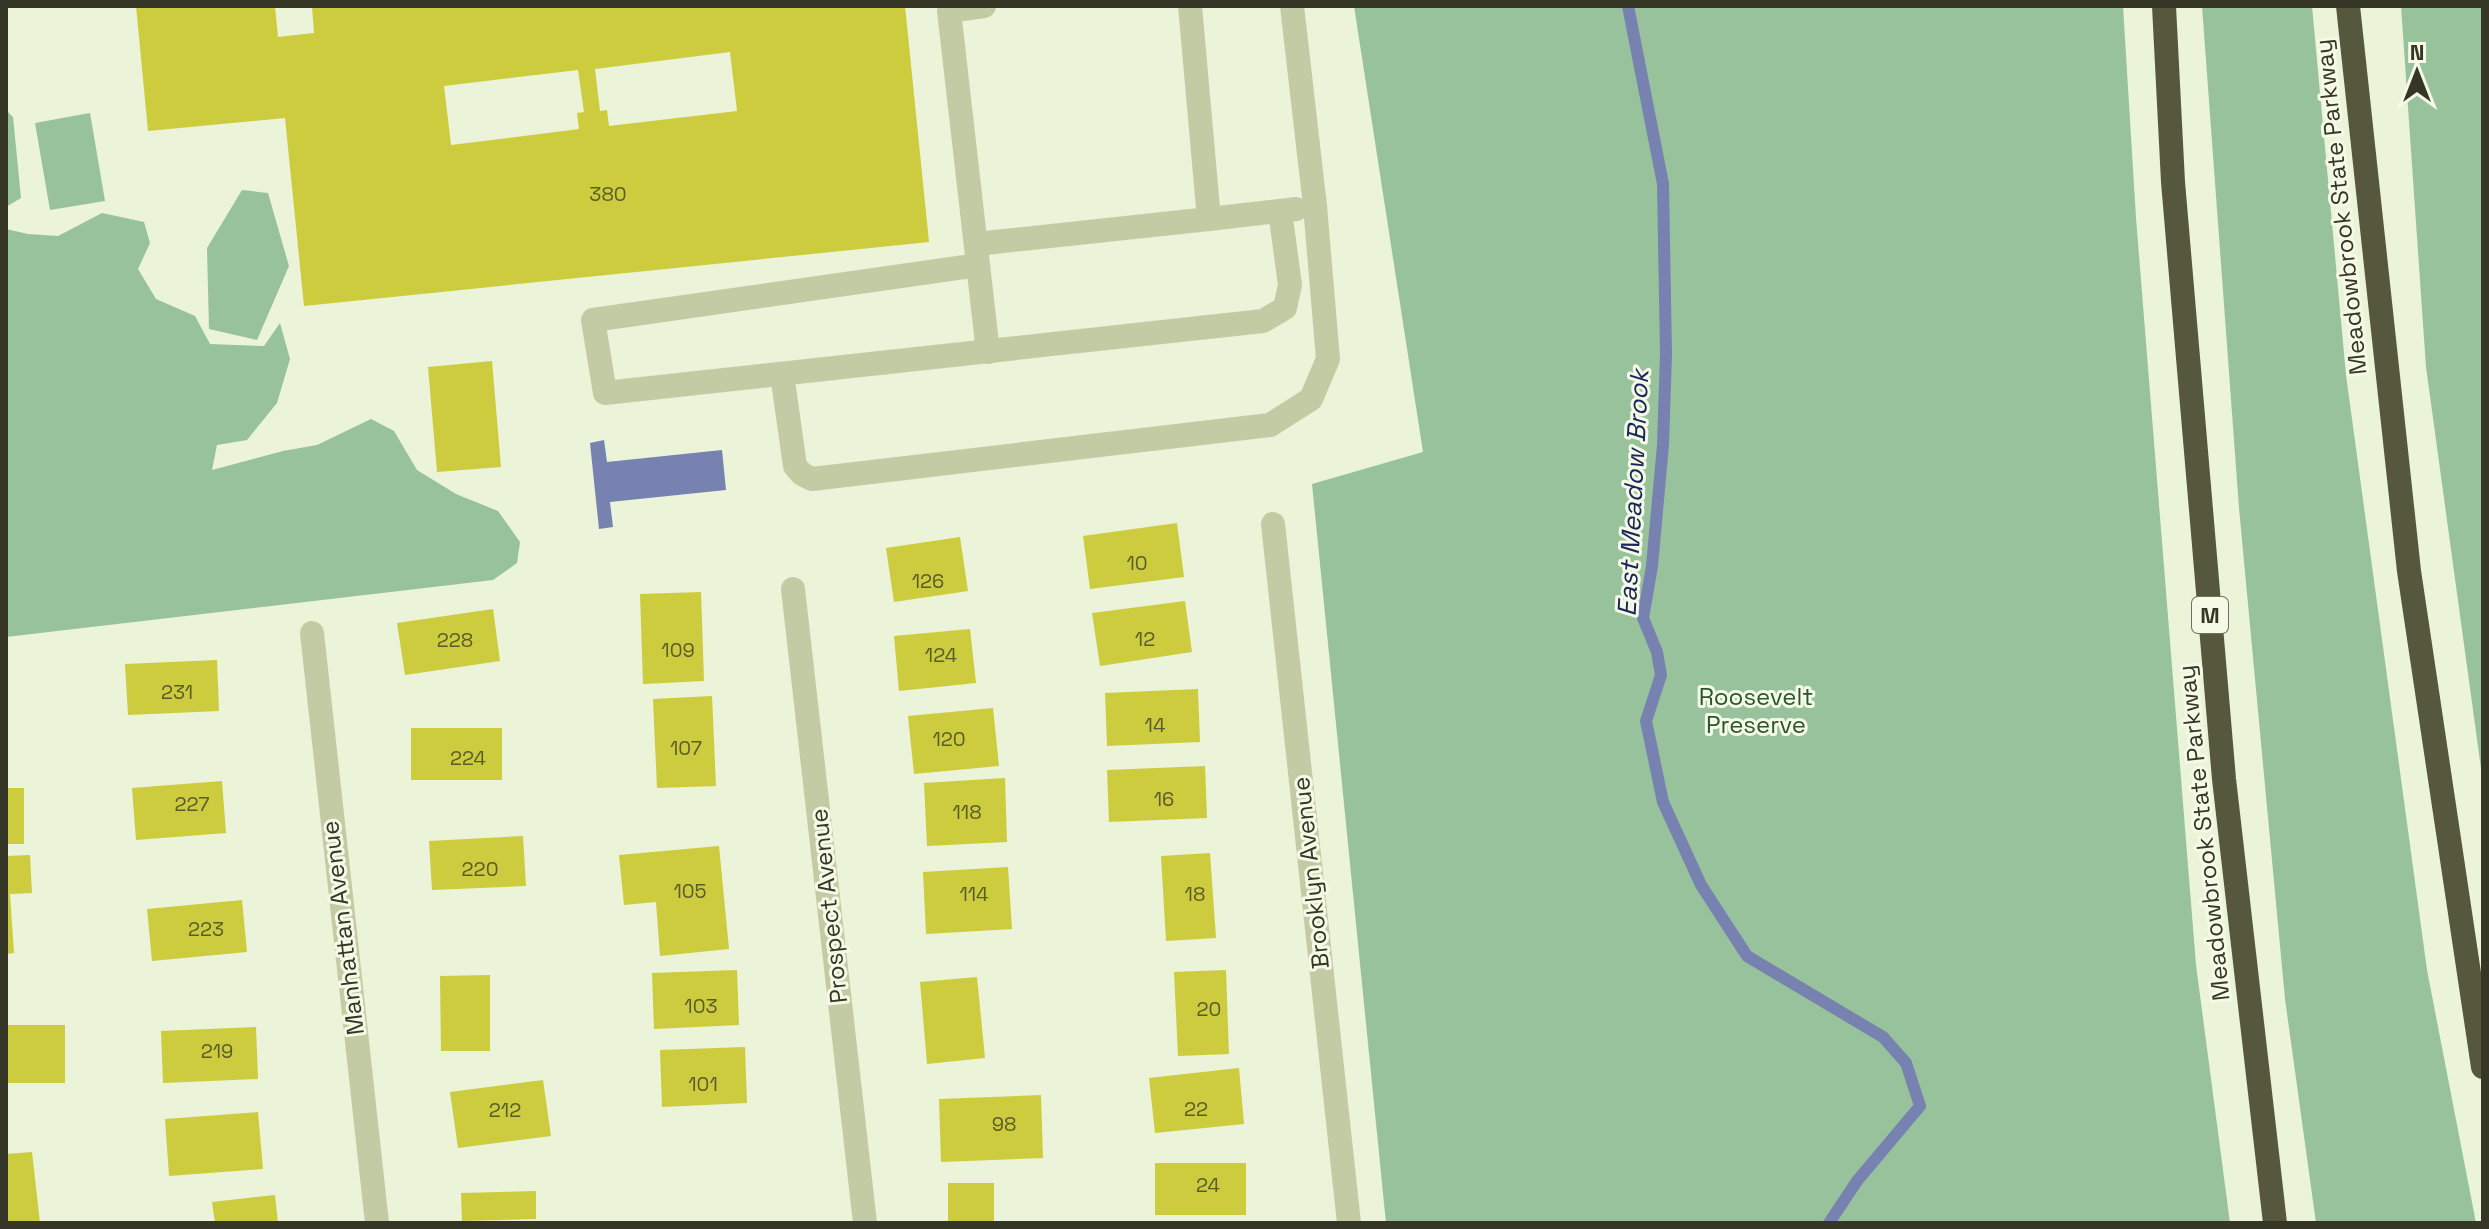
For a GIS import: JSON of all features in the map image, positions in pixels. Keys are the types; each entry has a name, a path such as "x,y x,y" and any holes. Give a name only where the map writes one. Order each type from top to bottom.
{"highway":[{"name":"Meadowbrook State Parkway","path":"2164,6 2174,198 2224,779 2275,1223"},
{"name":"Meadowbrook State Parkway","path":"2348,6 2409,571 2483,1067"}],"street":[{"path":"984,6 949,11 988,352"},
{"path":"1190,6 1209,219"},
{"path":"782,374 795,466 812,479 1270,425 1311,399 1328,359 1315,206 1292,6"},
{"path":"1280,211 1290,285 1285,308 1263,321 605,393 593,320 977,254 1315,206"},
{"name":"Brooklyn Avenue","path":"1273,524 1349,1223"},
{"name":"Prospect Avenue","path":"793,589 865,1223"},
{"name":"Manhattan Avenue","path":"312,633 377,1223"}],"green space":[{"name":"Roosevelt Preserve","path":"1354,6 2123,6 2136,218 2196,965 2230,1223 1386,1223 1312,484 1423,452"},
{"path":"2202,6 2312,6 2346,375 2427,970 2476,1223 2316,1223 2285,999 2239,508"},
{"path":"2401,6 2483,6 2483,783 2426,367"},
{"path":"6,110 13,117 21,198 6,207"},
{"path":"90,113 105,201 50,210 35,123"},
{"path":"242,190 268,193 289,266 257,340 209,329 207,248"},
{"path":"102,213 144,222 150,243 138,269 156,299 195,316 210,344 264,346 280,323 290,359 277,403 247,440 217,445 212,470 317,445 371,419 394,431 417,470 456,494 498,511 520,542 517,563 493,580 6,637 6,229 58,236"}],"water":[{"path":"604,440 607,462 722,450 726,490 610,502 613,527 599,529 590,443"}],"building":[{"path":"136,6 275,6 278,37 314,33 312,6 905,6 929,242 304,306 285,118 148,131","holes":["730,52 737,111 609,126 607,110 600,111 595,69","578,70 584,112 577,113 579,129 451,145 444,86"]},
{"path":"492,361 501,467 437,472 428,367"},
{"path":"1177,523 1184,577 1090,589 1083,536"},
{"path":"960,537 968,591 894,602 886,548"},
{"path":"701,592 704,681 643,684 640,594"},
{"path":"1185,601 1192,652 1100,666 1092,613"},
{"path":"493,609 500,661 405,675 397,623"},
{"path":"970,629 976,683 899,691 894,636"},
{"path":"217,660 219,711 128,715 125,664"},
{"path":"1198,689 1200,742 1107,746 1105,693"},
{"path":"712,696 716,786 657,788 653,699"},
{"path":"993,708 999,766 914,774 908,716"},
{"path":"411,728 502,728 502,780 411,780"},
{"path":"1205,766 1207,818 1109,822 1107,770"},
{"path":"1005,778 1007,842 927,846 924,783"},
{"path":"222,781 226,833 136,840 132,788"},
{"path":"6,788 24,788 24,844 6,844"},
{"path":"523,836 526,886 432,890 429,841"},
{"path":"719,846 729,949 660,956 656,902 624,905 619,855"},
{"path":"1210,853 1216,938 1166,941 1161,856"},
{"path":"30,855 32,893 10,894 14,953 6,954 6,856"},
{"path":"1008,867 1012,929 926,934 923,872"},
{"path":"242,900 247,952 152,961 147,909"},
{"path":"737,970 739,1025 654,1029 652,973"},
{"path":"1226,970 1229,1054 1178,1056 1174,972"},
{"path":"490,975 490,1051 441,1051 440,976"},
{"path":"977,977 985,1058 927,1064 920,982"},
{"path":"6,1025 65,1025 65,1083 6,1083"},
{"path":"256,1027 258,1079 163,1083 161,1031"},
{"path":"745,1047 747,1103 662,1107 660,1050"},
{"path":"1239,1068 1244,1124 1155,1133 1149,1078"},
{"path":"543,1080 551,1136 458,1148 450,1092"},
{"path":"1041,1095 1043,1158 941,1162 939,1099"},
{"path":"258,1112 263,1169 169,1176 165,1119"},
{"path":"32,1152 40,1223 6,1223 6,1154"},
{"path":"1155,1163 1246,1163 1246,1215 1155,1215"},
{"path":"948,1183 994,1183 994,1223 948,1223"},
{"path":"536,1191 536,1219 462,1221 461,1193"},
{"path":"275,1195 278,1223 215,1223 212,1202"}],"waterway":[{"name":"East Meadow Brook","path":"1628,6 1663,184 1666,354 1663,445 1652,566 1643,618 1657,652 1661,675 1646,721 1663,802 1701,885 1747,956 1883,1037 1906,1063 1920,1106 1857,1181 1829,1223"}]}
